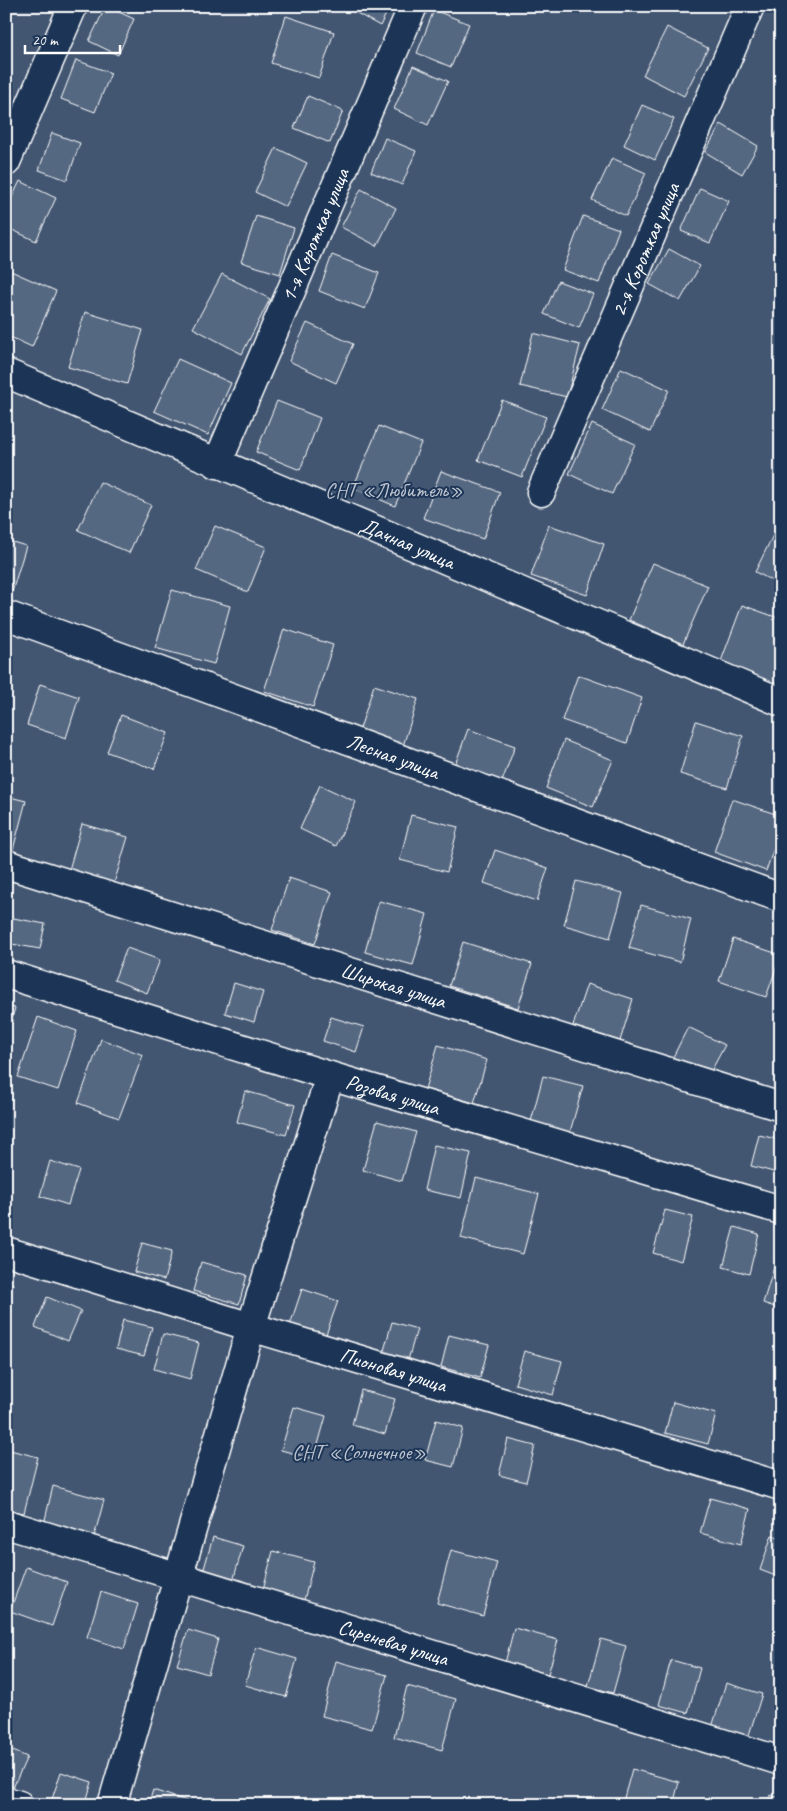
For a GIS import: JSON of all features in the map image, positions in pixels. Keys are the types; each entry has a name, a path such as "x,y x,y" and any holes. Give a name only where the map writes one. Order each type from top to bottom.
{"street":[{"path":"6,162 72,6"},
{"name":"1-я Короткая улица","path":"217,464 413,6"},
{"name":"2-я Короткая улица","path":"541,492 750,6"},
{"name":"Дачная улица","path":"6,373 781,702"},
{"name":"Лесная улица","path":"6,616 781,898"},
{"name":"Широкая улица","path":"6,864 781,1107"},
{"name":"Розовая улица","path":"6,974 330,1076 781,1210"},
{"path":"112,1805 251,1327 330,1076"},
{"name":"Пионовая улица","path":"6,1251 251,1327 781,1486"},
{"name":"Сиреневая улица","path":"6,1524 781,1761"},
{"path":"6,1801 18,1805"}],"green space":[{"name":"СНТ «Любитель»","path":"6,6 781,6 781,1805 6,1805"}],"building":[{"path":"106,6 134,19 118,55 89,41"},
{"path":"344,6 390,6 380,26"},
{"path":"434,10 469,24 451,67 417,53"},
{"path":"286,16 334,32 319,78 271,63"},
{"path":"667,27 708,48 684,96 643,75"},
{"path":"76,60 111,73 95,112 61,99"},
{"path":"413,66 448,81 428,125 394,109"},
{"path":"308,96 343,111 330,143 294,128"},
{"path":"642,105 674,119 655,160 624,145"},
{"path":"721,124 758,146 742,174 705,152"},
{"path":"781,125 781,138 775,135"},
{"path":"52,133 80,143 67,180 39,170"},
{"path":"385,138 416,151 402,185 371,172"},
{"path":"276,148 307,163 286,207 255,192"},
{"path":"612,158 646,173 626,216 592,200"},
{"path":"20,181 56,198 36,241 6,227 6,210"},
{"path":"700,188 729,201 710,243 681,231"},
{"path":"361,189 396,208 377,246 341,227"},
{"path":"256,216 294,228 280,274 241,262"},
{"path":"583,216 619,229 599,283 563,270"},
{"path":"669,249 700,266 680,301 649,284"},
{"path":"332,255 379,273 365,309 319,291"},
{"path":"11,271 56,291 32,347 6,335 6,283"},
{"path":"222,274 270,299 242,354 193,328"},
{"path":"558,281 593,294 579,328 544,314"},
{"path":"85,312 143,330 127,384 68,367"},
{"path":"307,323 353,344 336,383 289,361"},
{"path":"533,333 580,345 567,397 520,386"},
{"path":"178,359 231,383 208,435 154,411"},
{"path":"621,368 669,390 650,432 602,410"},
{"path":"502,400 546,417 522,477 478,460"},
{"path":"277,401 320,418 300,470 256,452"},
{"path":"592,424 635,444 612,494 569,474"},
{"path":"379,426 421,443 395,506 353,488"},
{"path":"441,471 500,492 483,539 423,518"},
{"path":"100,482 151,505 129,553 78,530"},
{"path":"779,523 781,524 781,585 755,572"},
{"path":"549,525 604,544 587,595 531,576"},
{"path":"215,526 266,547 248,592 196,570"},
{"path":"6,540 26,546 12,592 6,590"},
{"path":"653,563 708,586 683,644 629,620"},
{"path":"172,590 230,606 214,664 155,648"},
{"path":"742,605 781,619 781,674 777,685 720,664"},
{"path":"284,629 333,645 313,707 264,691"},
{"path":"578,675 642,698 627,743 562,720"},
{"path":"40,684 79,697 66,738 27,725"},
{"path":"374,685 418,699 401,752 357,738"},
{"path":"121,715 168,733 154,769 107,752"},
{"path":"696,721 743,736 727,788 680,774"},
{"path":"468,729 515,746 499,790 452,773"},
{"path":"564,740 613,760 593,807 546,788"},
{"path":"320,785 356,802 336,846 300,829"},
{"path":"6,796 26,801 10,861 6,860"},
{"path":"732,799 781,816 781,828 766,871 714,852"},
{"path":"411,815 458,827 447,872 400,860"},
{"path":"82,824 128,837 112,890 67,877"},
{"path":"495,850 548,868 537,901 484,883"},
{"path":"289,878 332,892 315,944 272,930"},
{"path":"576,881 623,893 610,938 564,925"},
{"path":"379,901 427,914 413,965 365,952"},
{"path":"641,905 691,919 680,962 629,948"},
{"path":"8,917 45,924 40,949 6,943"},
{"path":"733,939 781,955 766,997 719,981"},
{"path":"463,942 532,964 518,1008 449,986"},
{"path":"127,948 160,960 147,993 114,980"},
{"path":"234,983 263,992 254,1022 225,1013"},
{"path":"587,984 633,999 620,1041 573,1026"},
{"path":"6,1006 15,1008 6,1038"},
{"path":"38,1017 77,1031 58,1090 18,1077"},
{"path":"331,1017 364,1027 356,1052 323,1041"},
{"path":"688,1027 725,1045 708,1077 672,1059"},
{"path":"101,1039 143,1055 119,1118 78,1103"},
{"path":"438,1045 487,1060 474,1103 425,1089"},
{"path":"543,1076 583,1086 568,1139 529,1129"},
{"path":"245,1091 295,1105 286,1135 237,1122"},
{"path":"377,1121 416,1132 402,1181 363,1170"},
{"path":"759,1135 781,1140 781,1174 751,1166"},
{"path":"434,1145 471,1153 461,1198 424,1190"},
{"path":"50,1161 79,1170 68,1205 40,1196"},
{"path":"476,1178 539,1194 523,1254 461,1238"},
{"path":"665,1210 693,1217 681,1261 653,1253"},
{"path":"734,1227 759,1234 749,1274 723,1267"},
{"path":"142,1243 172,1251 164,1280 134,1272"},
{"path":"778,1254 781,1255 781,1309 763,1303"},
{"path":"201,1262 247,1275 239,1304 193,1291"},
{"path":"6,1281 13,1284 6,1304"},
{"path":"302,1289 338,1301 324,1340 289,1328"},
{"path":"47,1297 81,1311 68,1341 35,1327"},
{"path":"123,1320 152,1327 144,1356 116,1349"},
{"path":"392,1322 417,1329 408,1360 383,1354"},
{"path":"163,1334 199,1343 190,1379 154,1369"},
{"path":"449,1335 489,1345 480,1378 441,1367"},
{"path":"524,1351 562,1361 553,1395 515,1384"},
{"path":"361,1390 395,1399 385,1434 352,1425"},
{"path":"673,1402 716,1414 708,1444 665,1433"},
{"path":"294,1407 326,1416 314,1459 281,1450"},
{"path":"436,1420 463,1428 453,1467 425,1460"},
{"path":"508,1439 535,1446 526,1482 499,1475"},
{"path":"6,1449 38,1457 24,1513 6,1509"},
{"path":"53,1486 104,1500 93,1541 43,1528"},
{"path":"710,1498 750,1509 741,1544 700,1533"},
{"path":"772,1535 781,1538 781,1578 760,1570"},
{"path":"213,1537 243,1546 233,1581 203,1572"},
{"path":"451,1550 497,1562 483,1616 437,1603"},
{"path":"273,1551 314,1562 303,1604 262,1593"},
{"path":"26,1567 67,1582 52,1626 10,1611"},
{"path":"101,1592 138,1604 124,1649 87,1637"},
{"path":"514,1628 558,1640 548,1674 505,1663"},
{"path":"188,1630 218,1639 208,1674 177,1665"},
{"path":"601,1639 626,1646 613,1693 588,1686"},
{"path":"256,1647 297,1659 286,1697 245,1685"},
{"path":"671,1660 700,1668 688,1713 659,1705"},
{"path":"336,1661 387,1675 372,1729 322,1716"},
{"path":"726,1683 762,1694 748,1738 712,1727"},
{"path":"407,1686 456,1699 442,1750 394,1737"},
{"path":"6,1748 27,1757 12,1790 6,1788"},
{"path":"632,1769 679,1782 673,1805 622,1805"},
{"path":"61,1772 92,1782 85,1805 50,1805"},
{"path":"153,1790 190,1802 189,1805 148,1805"},
{"path":"770,1795 781,1798 781,1805 768,1805"}],"park label":[{"name":"СНТ «Солнечное»","path":"359,1452"}]}
